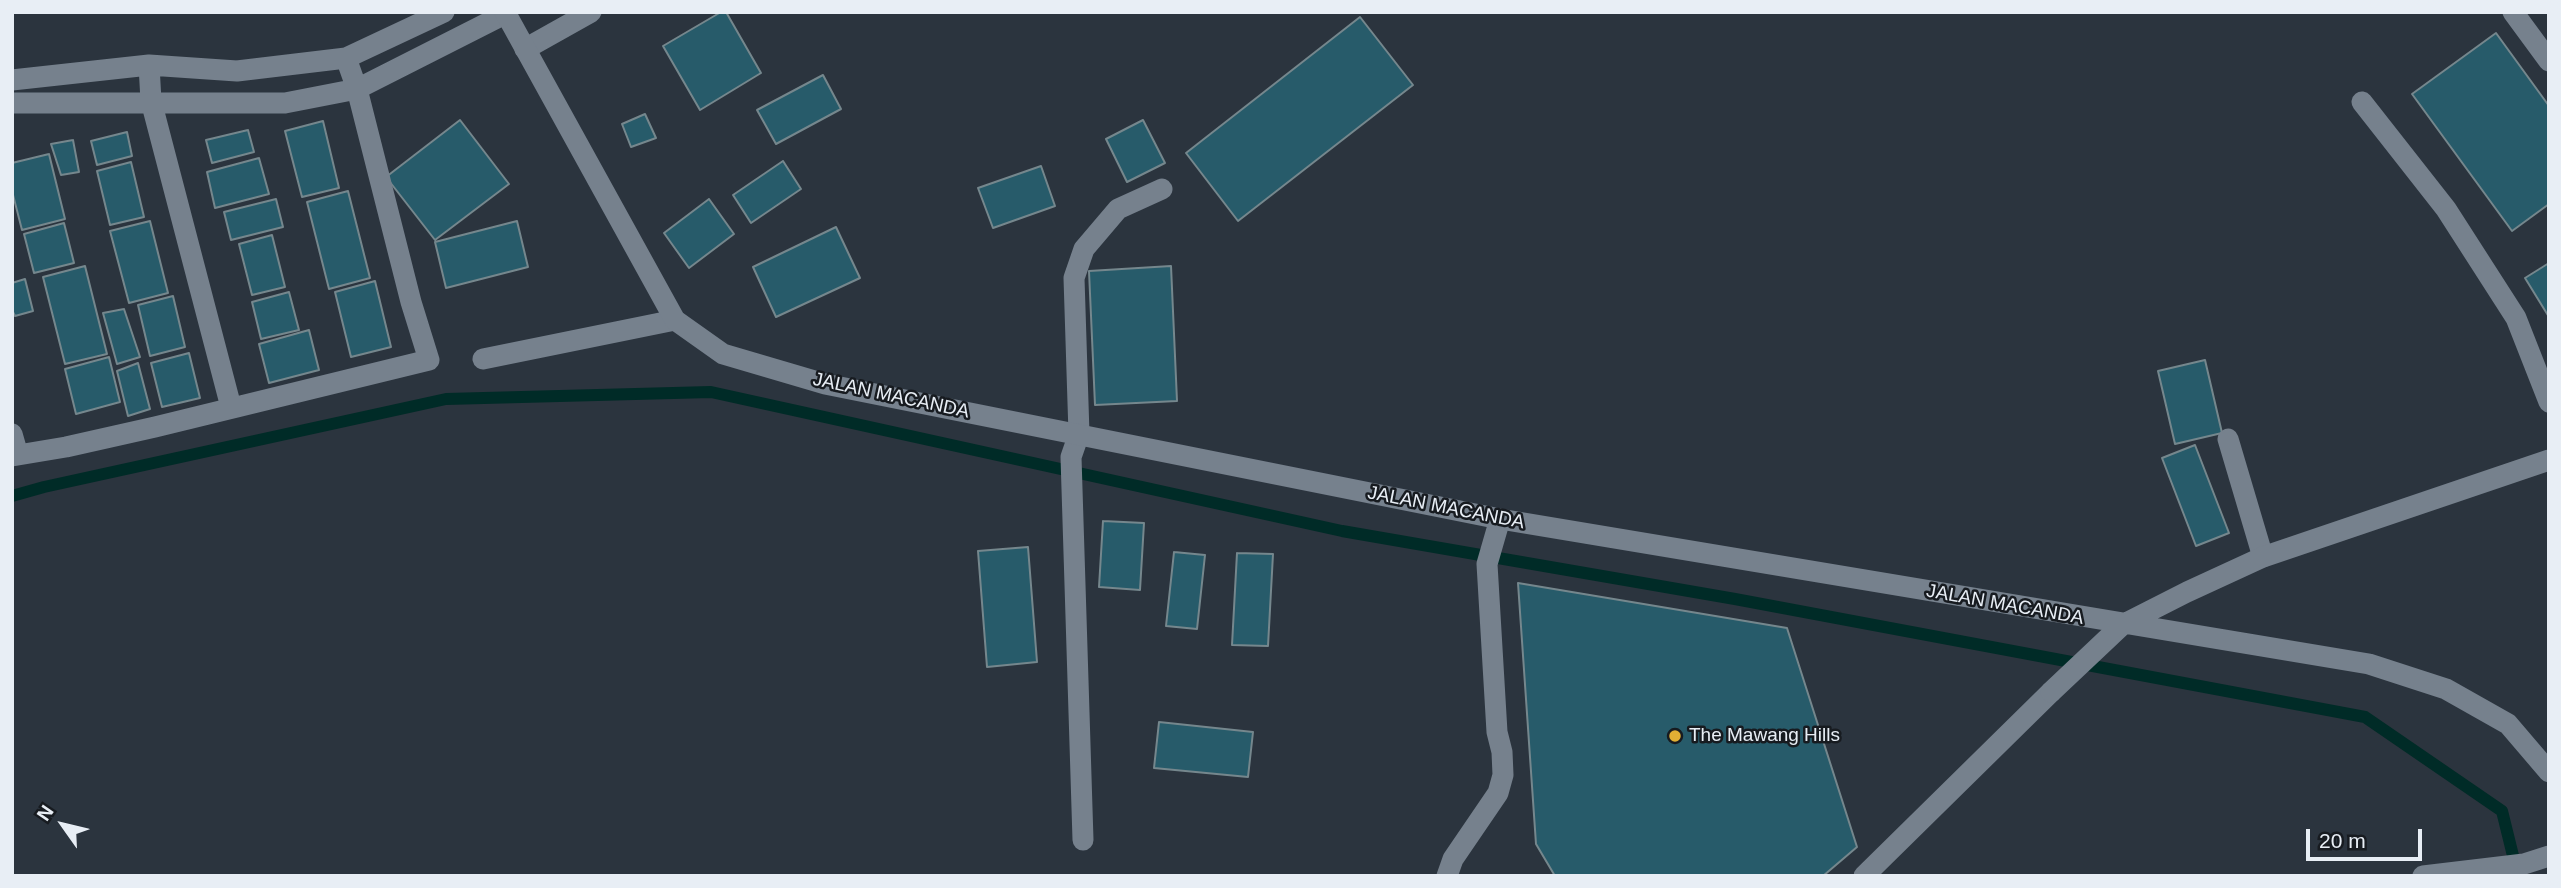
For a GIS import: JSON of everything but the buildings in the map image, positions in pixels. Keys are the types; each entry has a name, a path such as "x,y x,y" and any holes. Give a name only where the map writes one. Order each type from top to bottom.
{"street":[{"path":"12,80 149,65 237,71 346,58 444,12"},
{"path":"525,49 591,12"},
{"path":"2513,12 2549,61"},
{"path":"12,103 285,103 357,89 505,13"},
{"name":"JALAN MACANDA","path":"505,13 675,320 723,354 825,384 1079,434 1498,526 2369,664 2446,688 2508,723 2549,772"},
{"path":"12,434 15,456 155,427 429,360 411,302 357,89 346,58"},
{"path":"149,65 151,101 232,407"},
{"path":"2362,102 2446,209 2516,318 2549,402"},
{"path":"1083,841 1071,457 1079,434 1074,278 1084,249 1118,209 1162,189"},
{"path":"483,359 675,320"},
{"path":"2228,439 2263,557"},
{"path":"1864,876 2122,625 2263,557 2549,460"},
{"path":"1447,876 1453,859 1498,793 1503,775 1502,752 1497,732 1487,564 1498,526"},
{"path":"2423,876 2524,864 2549,856"}],"waterway":[{"path":"12,496 446,399 711,392 1342,531 1735,599 2365,717 2502,811 2518,876"}],"place":[{"name":"The Mawang Hills","path":"1675,736"}]}
